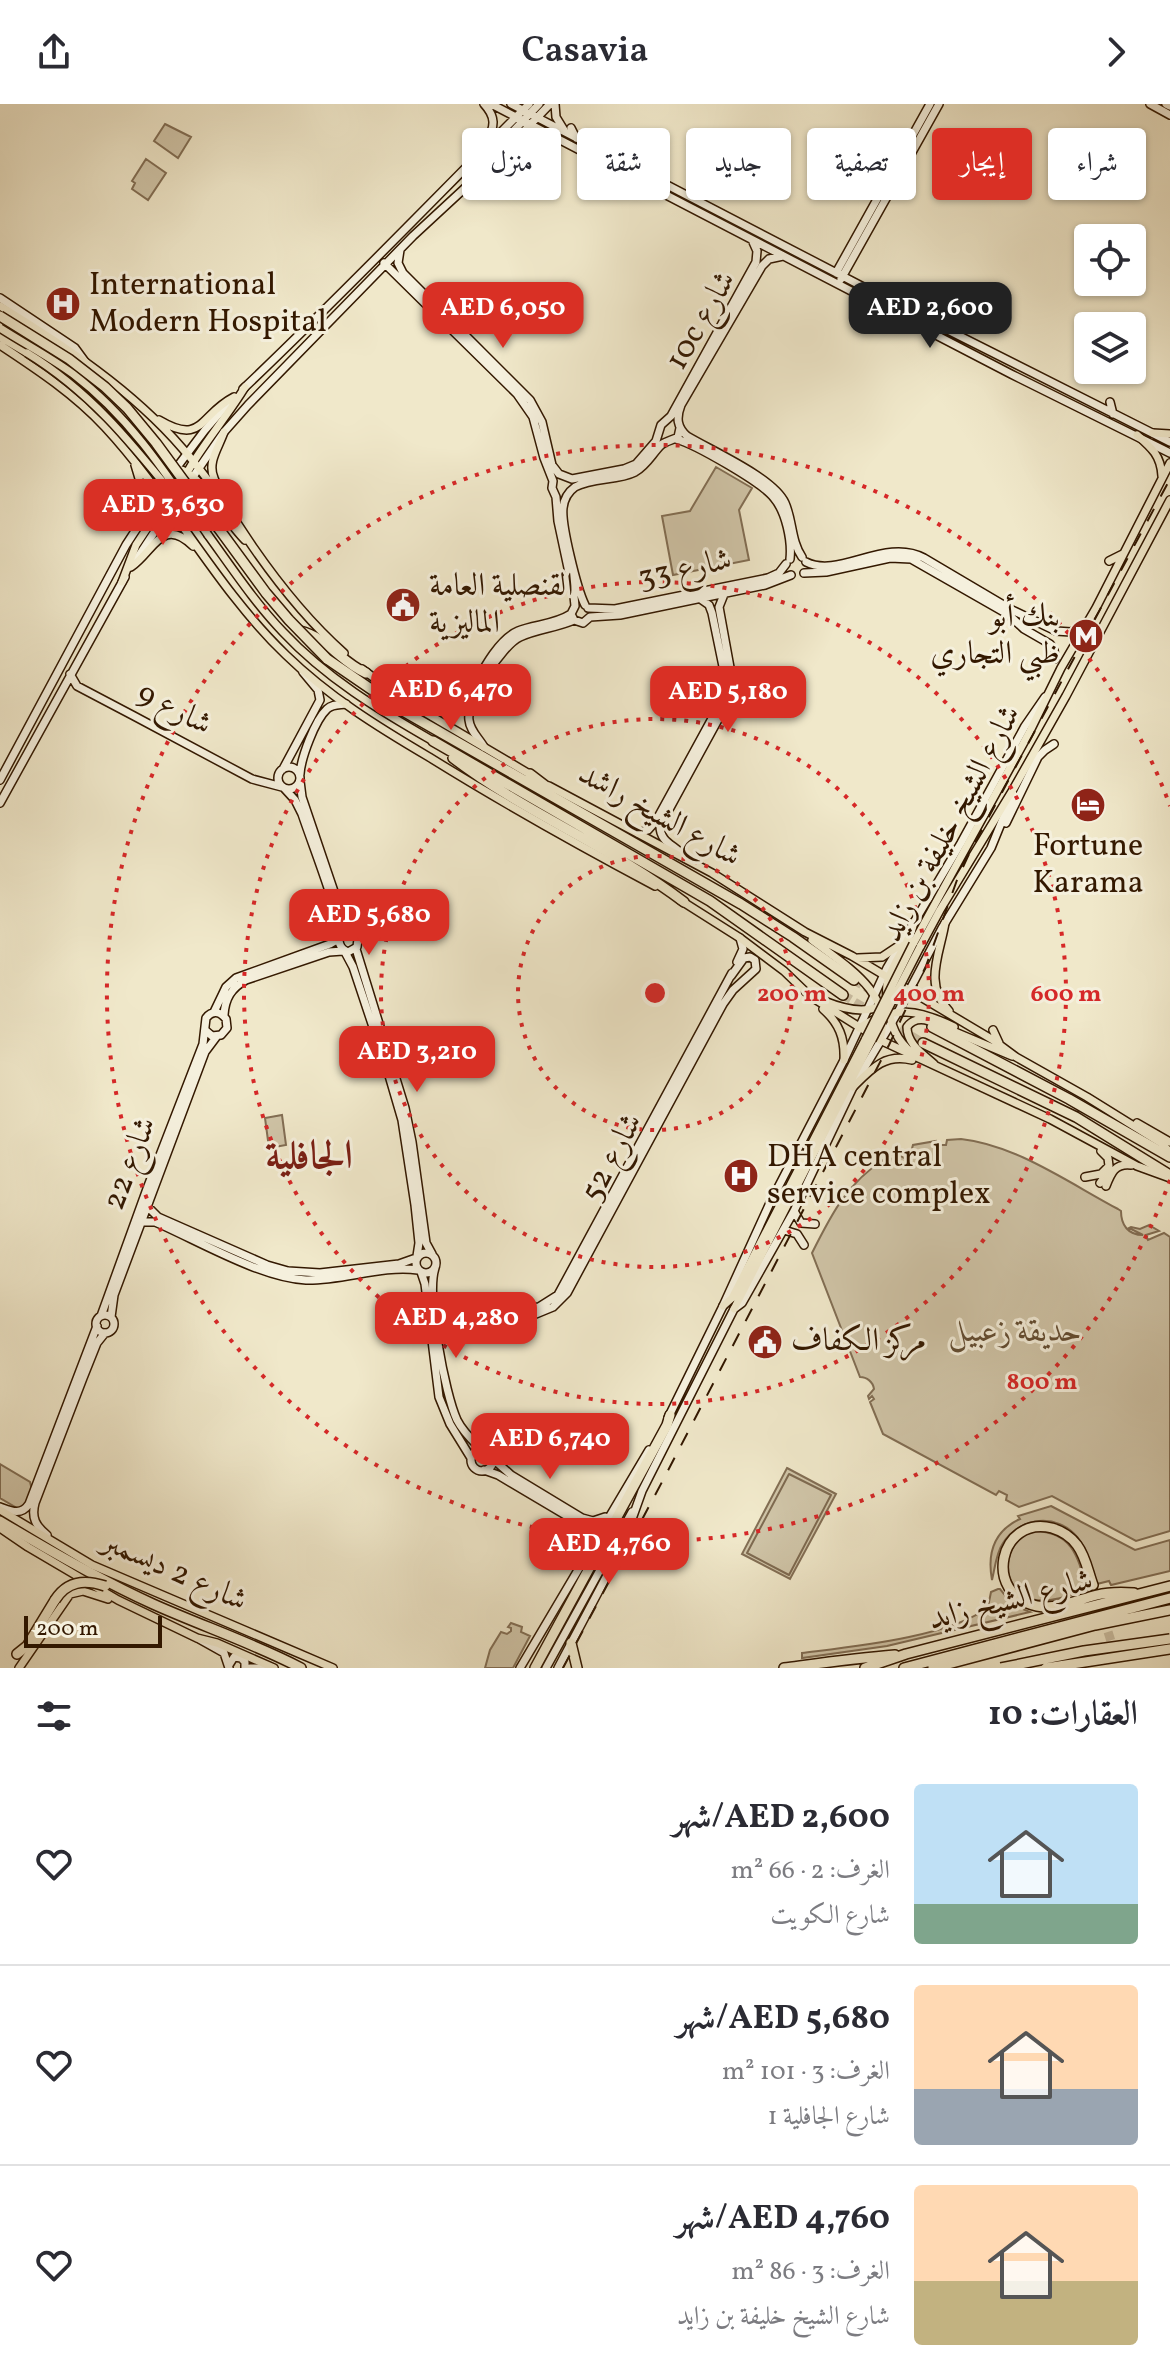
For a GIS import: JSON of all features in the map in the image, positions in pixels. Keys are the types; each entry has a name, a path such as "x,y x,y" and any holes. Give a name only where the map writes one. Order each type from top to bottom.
{"highway":[{"path":"0,316 69,359 127,408 253,577 327,659 436,736 474,773 684,902"},
{"path":"300,631 313,635 345,661 366,673"},
{"name":"شارع الشيخ راشد","path":"436,736 582,814 759,915 854,980"},
{"name":"شارع الشيخ راشد","path":"436,736 710,901 843,995"},
{"path":"530,774 582,814"},
{"name":"شارع الشيخ راشد","path":"932,1027 1170,1154"},
{"name":"شارع الشيخ راشد","path":"923,1043 1065,1111 1142,1155 1170,1176"},
{"path":"535,1668 670,1415"},
{"path":"0,1521 93,1575 301,1668"},
{"path":"1093,1585 1078,1546 1056,1529 1040,1527 1022,1531 1006,1551 1003,1570 1008,1585 1018,1598 1033,1605 1056,1606 1108,1593 1141,1595"},
{"path":"17,1654 27,1646 55,1600 65,1588 76,1582 89,1581 105,1586 167,1616 208,1626"},
{"name":"شارع الشيخ زايد","path":"865,1668 906,1654 1170,1586"},
{"name":"شارع الشيخ زايد","path":"904,1668 1170,1598"},
{"path":"941,1667 1095,1625 1166,1612"},
{"path":"1001,1668 1084,1651 1170,1639"},
{"path":"571,1643 577,1668"},
{"path":"1046,1668 1170,1649"},
{"path":"784,1668 906,1654"}],"main road":[{"name":"شارع الشيخ راشد","path":"0,306 86,363 149,415 190,457 187,471 231,512 303,613 366,673 410,704 587,808 685,858 805,932 852,956 1161,1143 1170,1154"},
{"path":"0,328 68,370 113,408 153,455 208,535"},
{"path":"0,337 65,378 114,423 208,535 273,620 321,668 372,705 436,736"},
{"name":"شارع الشيخ راشد","path":"0,345 60,386 106,428 256,624 302,670 346,704 553,832 684,902 770,959 810,996 859,1028 942,1071 1028,1109 1137,1166 1170,1176"},
{"path":"245,387 190,457 187,471 235,530 253,546"},
{"path":"149,415 175,429 189,430 234,397"},
{"path":"106,428 127,443 173,491 167,506 136,545 122,582"},
{"path":"224,432 212,459 211,471 231,512"},
{"path":"1153,433 1170,434"},
{"path":"1137,435 1159,457 1162,480"},
{"path":"135,463 144,495 135,530"},
{"name":"شارع الشيخ خليفة بن زايد","path":"723,1306 732,1298 764,1243 1170,463"},
{"name":"شارع الشيخ خليفة بن زايد","path":"947,890 1014,788 1101,633 1169,501"},
{"path":"131,567 158,538 167,534 180,535 201,551"},
{"path":"1109,561 1123,554"},
{"path":"792,924 807,922"},
{"path":"884,1004 886,977 910,936 914,922"},
{"path":"945,923 935,965 935,985 941,1001 959,1021"},
{"path":"805,932 858,975 890,1014"},
{"path":"852,956 876,958 900,945"},
{"path":"810,996 844,1009 867,1010 909,991"},
{"path":"810,996 830,1015 840,1030 844,1060"},
{"path":"859,1028 890,1014 912,1011 930,1015 959,1029 970,1039"},
{"path":"880,1040 890,1014"},
{"path":"942,1071 911,1042 907,1034 908,1026 916,1020 926,1019 1005,1055 1016,1057"},
{"path":"891,1023 901,1044 921,1060"},
{"path":"993,1030 1000,1045"},
{"path":"853,1087 876,1065 889,1059 907,1059 942,1071"},
{"path":"1090,1099 1101,1102 1170,1142"},
{"path":"1094,1144 1108,1158 1109,1166 1103,1185 1115,1168 1126,1164 1137,1166"},
{"path":"1085,1177 1097,1176 1109,1166"},
{"name":"شارع الشيخ خليفة بن زايد","path":"734,1309 764,1243"},
{"name":"شارع 2 ديسمبر","path":"0,1509 92,1565 183,1601 333,1668"},
{"name":"شارع 2 ديسمبر","path":"0,1528 128,1605 197,1638 217,1643 274,1668"},
{"path":"19,1668 73,1593 83,1591 128,1605"},
{"path":"259,1629 263,1638"}],"street":[{"path":"484,104 493,116 493,128"},
{"path":"491,104 577,139"},
{"path":"511,104 526,118"},
{"path":"520,128 529,104"},
{"path":"516,128 539,104"},
{"path":"512,128 552,104 557,121 569,135 715,222 806,267 865,288 1170,442"},
{"path":"865,288 853,273 849,257 930,104"},
{"path":"836,278 939,104"},
{"path":"1150,104 1170,115"},
{"path":"561,136 569,135"},
{"path":"190,457 234,397 462,172"},
{"path":"670,187 817,262 836,278 1011,374 1170,453"},
{"path":"0,780 135,530 158,494 173,491 187,471 316,335 462,191"},
{"path":"715,222 724,219 766,237"},
{"path":"763,226 766,237"},
{"path":"400,235 399,242 384,258 386,264 521,399 536,423 556,494 557,518 573,589 573,613"},
{"name":"10c شارع","path":"667,420 757,259 757,251 751,240"},
{"path":"400,249 398,263 403,273 533,405 542,422 552,465 566,477 569,492 563,507 564,520 579,591 590,617"},
{"path":"757,259 765,252 766,261"},
{"name":"10c شارع","path":"679,426 681,405 762,266 774,257 784,256"},
{"path":"817,262 833,262 849,257"},
{"path":"375,275 398,277"},
{"path":"316,335 321,324 337,306 337,297"},
{"path":"0,298 78,351 86,363"},
{"path":"989,351 1004,348"},
{"path":"1110,402 1113,414"},
{"path":"553,481 558,476 579,479 632,466 644,456 660,433 661,425 673,420 690,438 777,490 786,504 796,545 804,560 804,573"},
{"path":"556,494 561,496 582,485 635,472 662,445 679,434 679,426"},
{"path":"660,433 665,439 687,443 773,495 782,513 790,548 787,569 791,575 826,572 890,558 911,559 1013,618 1024,629 1050,644 1055,659"},
{"path":"173,491 187,471"},
{"path":"0,803 167,506"},
{"path":"788,561 794,556 823,566 891,552 908,552 1056,631 1071,632 1086,626"},
{"name":"شارع 33","path":"788,561 779,573 768,578 615,609 587,606 573,613 583,623 590,617 620,615 769,584 791,575"},
{"path":"685,858 663,838 660,826 731,698 733,684 719,611 719,603 725,592"},
{"path":"638,833 648,830 656,821 726,693 712,613 709,605 699,598"},
{"path":"460,716 471,705 503,651 516,639 573,613"},
{"path":"460,716 466,700 506,639 517,631 556,622 573,613"},
{"path":"302,670 318,690 320,700 278,779 302,814 337,917 339,945 353,967 402,1120 416,1211 417,1257 425,1284 439,1397 474,1467 498,1475 584,1526 589,1537 588,1552"},
{"path":"62,688 77,686 70,674"},
{"path":"486,676 491,685"},
{"name":"شارع 9","path":"77,686 252,779 283,787"},
{"path":"723,1306 775,1191 900,945 1036,708 1050,693"},
{"path":"346,704 332,706 324,712 303,755 300,778 302,797 342,915 358,939 356,949 405,1108 426,1243 436,1261 432,1282 448,1397 463,1430 481,1449"},
{"path":"410,704 460,716 484,747"},
{"path":"734,1309 744,1301 784,1230 853,1087 891,1023 890,1014 909,991 945,923 1009,816 1038,757 1054,744"},
{"path":"248,775 265,777 293,767 300,778"},
{"path":"283,787 294,788 300,778"},
{"path":"995,838 1014,788"},
{"path":"960,832 961,843"},
{"path":"352,933 345,933 326,946 236,978 226,987 214,1012 206,1018 205,1030 217,1036 225,1032 228,1023 224,1015 228,997 238,984 329,952 356,949"},
{"name":"شارع 52","path":"436,1318 446,1320 539,1307 558,1295 731,976 742,952 740,938"},
{"name":"شارع 52","path":"437,1332 447,1326 536,1314 553,1307 567,1293 723,1004 756,969 755,960 744,958 731,976"},
{"path":"214,1012 224,1015"},
{"name":"شارع 22","path":"101,1316 203,1044 205,1030"},
{"name":"شارع 22","path":"111,1317 114,1295 140,1222 205,1052 217,1036"},
{"path":"147,1206 162,1219 267,1265 288,1271 320,1273 399,1264 424,1252 432,1254"},
{"path":"794,1211 801,1223 815,1224"},
{"path":"140,1222 155,1222 287,1278 320,1280 398,1269 428,1273 435,1268"},
{"path":"784,1230 797,1234 804,1245"},
{"name":"شارع الشيخ خليفة بن زايد","path":"520,1668 670,1415 723,1306"},
{"name":"شارع الشيخ خليفة بن زايد","path":"546,1668 639,1499 734,1309"},
{"path":"0,1509 20,1512 29,1504 97,1320 101,1316 111,1317 114,1327 97,1343 34,1509 35,1523 57,1545"},
{"path":"97,1326 105,1333"},
{"path":"471,1458 474,1451 489,1451 500,1467 582,1518 589,1521 605,1517 595,1541"},
{"path":"484,1470 491,1466 492,1458"},
{"name":"شارع الشيخ خليفة بن زايد","path":"558,1668 630,1529 639,1499"},
{"path":"612,1565 624,1561 643,1562"},
{"path":"197,1638 224,1653 229,1666"},
{"path":"229,1666 234,1657 238,1657 248,1668 263,1668"}],"green space":[{"path":"165,124 191,137 178,158 154,141"},
{"path":"146,159 166,173 148,200 132,189 135,183 132,181"},
{"path":"716,467 752,488 739,510 749,560 673,575 662,516 690,511"},
{"path":"282,1115 286,1145 269,1148 265,1118"},
{"name":"حديقة زعبيل","path":"961,1139 1002,1149 1061,1177 1121,1211 1124,1225 1133,1233 1143,1235 1129,1228 1140,1229 1149,1225 1159,1231 1146,1235 1148,1240 1164,1233 1170,1237 1170,1531 1136,1541 1052,1496 1019,1507 1006,1500 1007,1495 999,1491 996,1495 883,1434 870,1402 874,1399 868,1396 873,1386 860,1377 812,1253 842,1200 872,1168 886,1158 889,1161 894,1157 898,1159 893,1155 896,1153 904,1158 913,1145 936,1141 937,1145 946,1145 947,1140"},
{"path":"0,1464 30,1482 33,1494 26,1508 17,1508 0,1498"},
{"path":"787,1468 836,1494 790,1579 742,1554"},
{"path":"1051,1506 1135,1550 1170,1540 1170,1571 1111,1585 1109,1581 1097,1584 1078,1538 1060,1524 1039,1521 1010,1534 997,1556 992,1580 992,1552 998,1536 1020,1519 1018,1516"},
{"path":"1036,1531 1049,1533 1066,1542 1077,1558 1087,1590 1062,1598 1036,1600 1024,1596 1015,1588 1008,1566 1010,1554 1024,1536"},
{"path":"998,1589 1013,1605 1030,1612 887,1646 802,1658 802,1653 899,1639 950,1626 988,1607 991,1592"},
{"path":"511,1623 522,1627 521,1632 530,1636 513,1668 485,1668 490,1650 501,1632 507,1634 511,1631 508,1627"}],"waterway":[{"path":"789,1474 831,1495 789,1575 747,1553 789,1474"}],"tunnel":[{"path":"854,980 905,1011"},
{"path":"843,995 871,1012"},
{"path":"888,1022 923,1043"},
{"path":"1104,1619 1115,1654"}],"railway":[{"path":"563,1668 889,1045 926,966 970,852 1170,479"}],"place":[{"name":"International Modern Hospital","path":"63,304"},
{"name":"القنصلية العامة الماليزية","path":"403,605"},
{"name":"بنك أبو ظبي التجاري","path":"1086,636"},
{"name":"Fortune Karama","path":"1088,805"},
{"name":"DHA central service complex","path":"741,1176"},
{"name":"مركز الكفاف","path":"765,1342"}],"district":[{"name":"الجافلية","path":"309,1158"}]}
